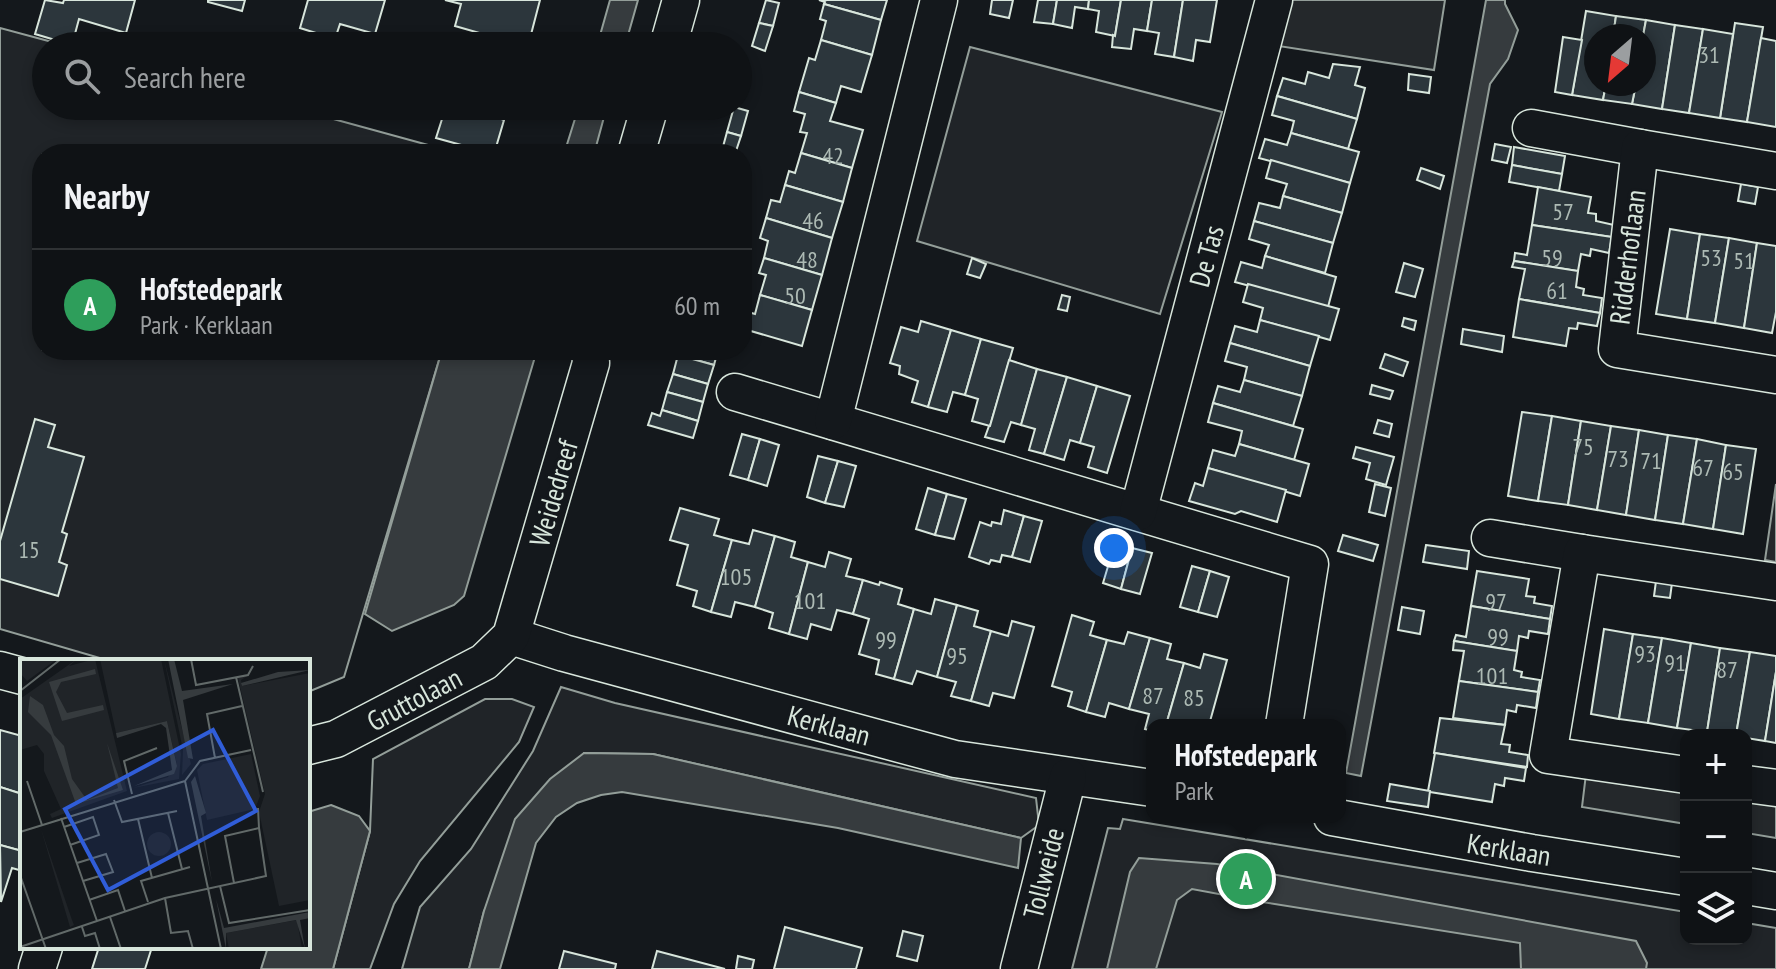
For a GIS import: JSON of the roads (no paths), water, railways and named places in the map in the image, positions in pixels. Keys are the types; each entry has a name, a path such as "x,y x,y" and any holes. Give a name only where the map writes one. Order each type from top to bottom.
{"street":[{"path":"672,32 681,0"},
{"path":"833,421 939,0"},
{"name":"De Tas","path":"1138,512 1274,0"},
{"path":"639,144 646,120"},
{"name":"Ridderhoflaan","path":"1531,128 1776,171"},
{"name":"Ridderhoflaan","path":"1640,148 1617,349 1776,375"},
{"name":"Weidedreef","path":"511,636 591,360"},
{"path":"735,392 1310,564 1285,719"},
{"path":"1490,538 1776,582"},
{"path":"1582,553 1548,755 1680,774"},
{"name":"Gruttolaan","path":"310,746 336,739 484,662 511,636"},
{"name":"Kerklaan","path":"511,636 955,759 1146,787"},
{"path":"0,670 20,675"},
{"name":"Tollweide","path":"1019,969 1068,777"},
{"path":"1752,785 1776,788"},
{"name":"Kerklaan","path":"1346,820 1680,876"},
{"path":"1752,887 1776,891"},
{"path":"37,969 43,949"}],"place":[{"name":"Hofstedepark","path":"1246,879"}]}
